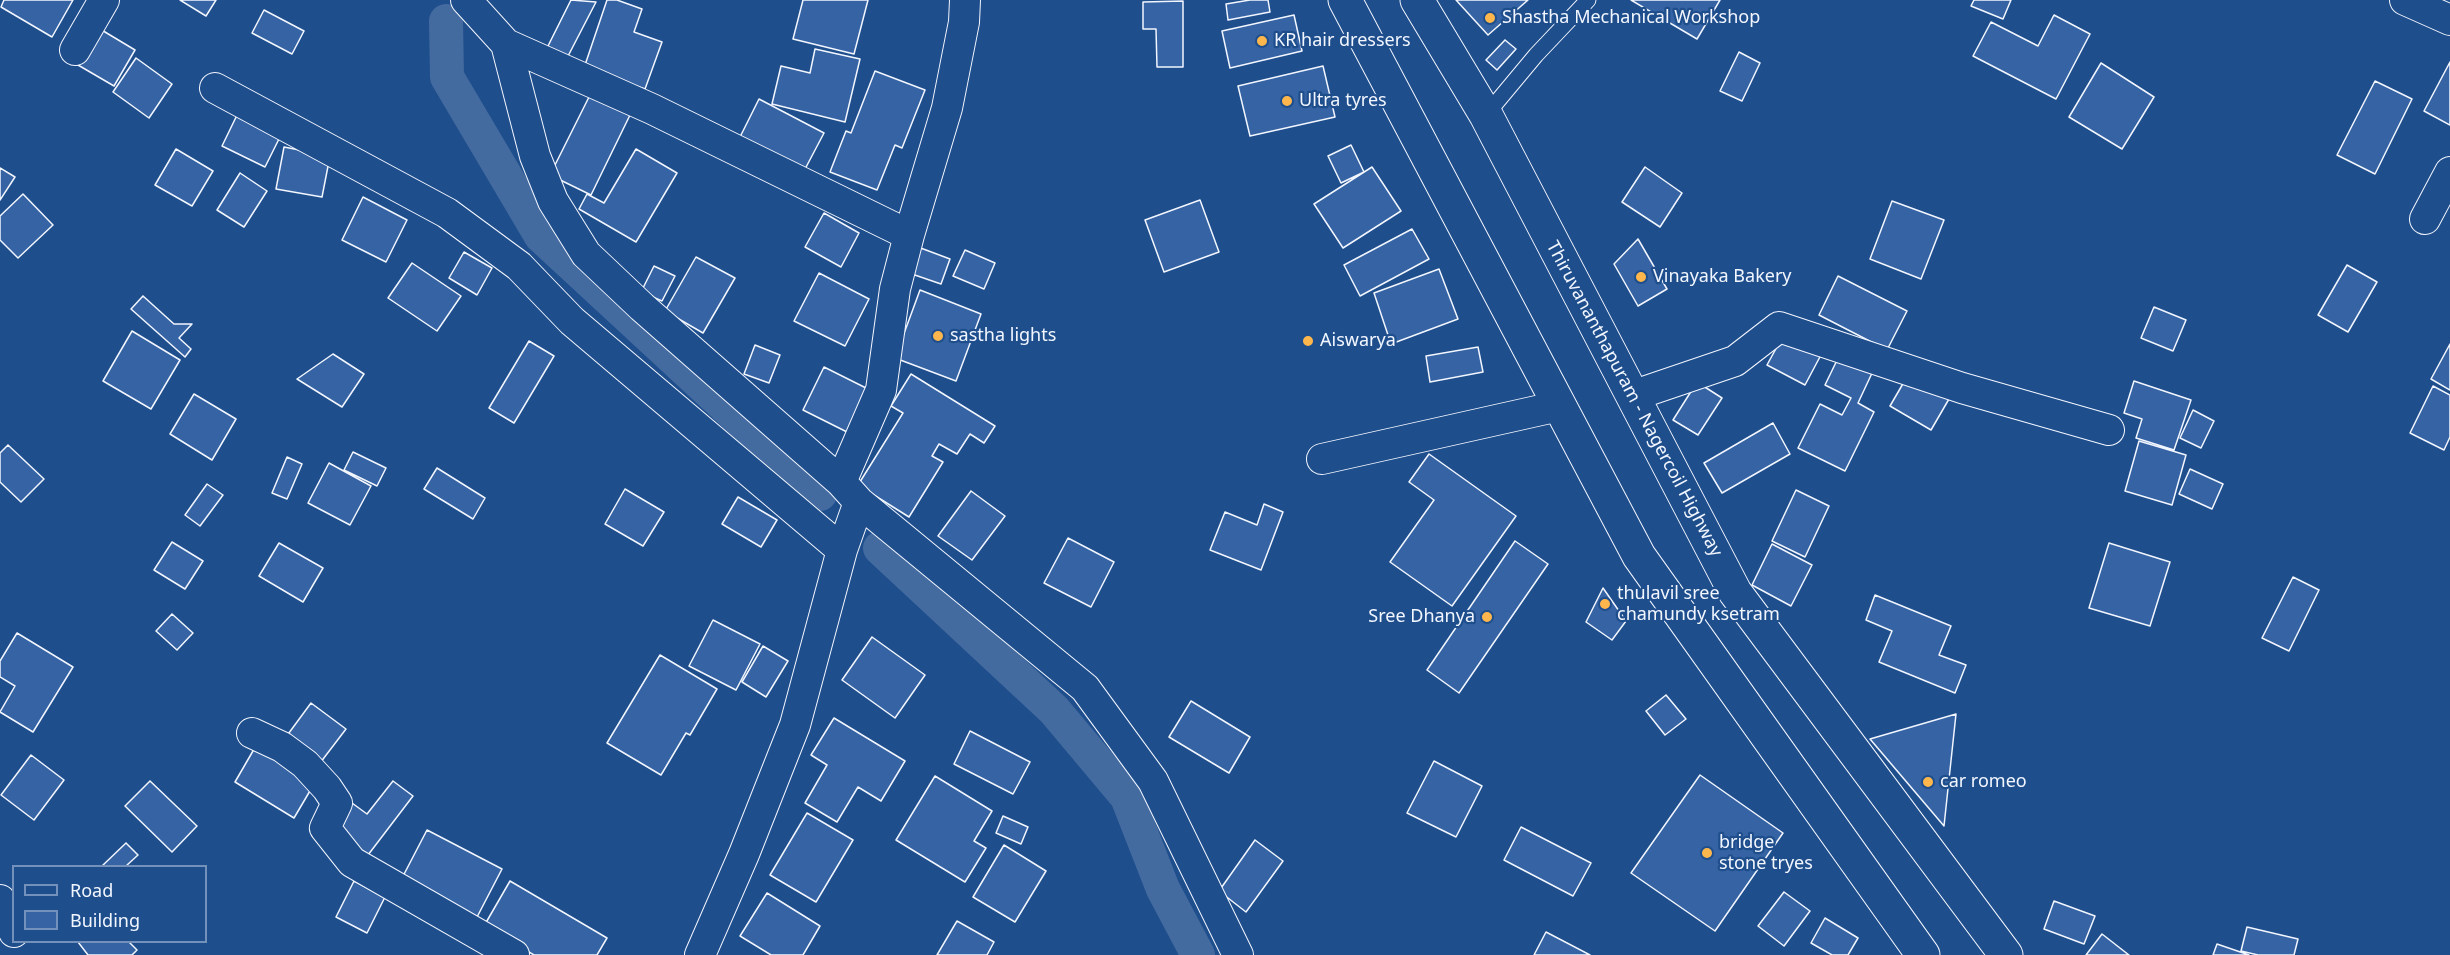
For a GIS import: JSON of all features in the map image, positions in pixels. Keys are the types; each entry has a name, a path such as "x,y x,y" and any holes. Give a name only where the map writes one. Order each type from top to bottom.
{"main road":[{"path":"1345,0 1639,556 1923,955"},
{"name":"Thiruvananthapuram - Nagercoil Highway","path":"1417,0 1486,115 1735,592 2006,955"}],"street":[{"path":"75,50 104,0"},
{"path":"466,0 506,44 652,109 909,235"},
{"path":"2405,0 2450,20"},
{"path":"700,955 744,854 795,725 842,550 850,492 881,390 896,289 909,235 947,108 964,22 963,1"},
{"path":"506,44 534,156 553,201 586,254 642,307 850,492 1085,688 1153,781 1238,955"},
{"path":"215,88 447,213 519,266 572,321 842,550"},
{"path":"2425,219 2450,172"},
{"path":"1632,396 1735,361 1779,327 1962,388 2109,430"},
{"path":"1322,459 1559,406"},
{"path":"252,733 282,747 305,764 327,788 337,803 325,828 352,862 514,955"},
{"path":"0,900 12,927"}],"lane":[{"path":"1486,115 1536,55 1588,0"}],"building":[{"path":"4,0 73,0 52,37 1,7"},
{"path":"180,0 216,0 206,16"},
{"path":"571,0 596,2 566,60 546,50"},
{"path":"607,0 617,0 642,9 634,32 662,42 645,89 584,68"},
{"path":"803,0 868,0 854,54 793,39"},
{"path":"1268,0 1270,12 1228,20 1226,4"},
{"name":"Shastha Mechanical Workshop","path":"1456,0 1528,0 1488,35"},
{"path":"1631,0 1720,0 1697,39"},
{"path":"1974,0 2011,0 2003,19 1971,6"},
{"path":"1183,1 1183,67 1157,67 1156,29 1143,29 1143,2"},
{"path":"264,10 304,31 292,54 252,33"},
{"name":"KR hair dressers","path":"1294,15 1302,51 1230,68 1222,31"},
{"path":"2054,15 2090,34 2056,99 1973,56 1991,22 2038,46"},
{"path":"100,29 135,50 114,86 78,65"},
{"path":"1505,40 1516,49 1497,70 1486,60"},
{"path":"815,49 860,59 845,122 772,104 781,66 810,73"},
{"path":"1739,52 1760,63 1742,101 1720,91"},
{"path":"136,58 172,84 149,118 113,92"},
{"path":"2450,62 2450,125 2424,111"},
{"path":"2101,63 2154,97 2122,149 2069,117"},
{"name":"Ultra tyres","path":"1323,66 1335,117 1250,136 1238,86"},
{"path":"875,71 925,90 902,148 895,145 877,190 830,172 846,131 851,133"},
{"path":"2375,81 2412,99 2375,174 2337,155"},
{"path":"591,93 631,113 591,195 550,175"},
{"path":"759,99 824,133 804,171 740,137"},
{"path":"239,111 282,133 265,167 222,146"},
{"path":"1351,145 1364,172 1341,183 1328,156"},
{"path":"284,147 330,156 322,197 276,189"},
{"path":"176,149 213,171 192,206 155,185"},
{"path":"636,149 677,173 636,242 579,209 587,194 604,203"},
{"path":"1372,167 1401,211 1343,248 1314,204"},
{"path":"1645,167 1682,193 1660,227 1622,202"},
{"path":"0,168 15,177 0,200"},
{"path":"240,173 267,191 244,227 217,210"},
{"path":"23,194 53,225 18,258 0,240 0,216"},
{"path":"363,197 407,220 386,262 342,240"},
{"path":"1200,200 1219,252 1164,272 1145,220"},
{"path":"1892,201 1944,220 1921,279 1870,259"},
{"path":"824,213 859,233 841,267 805,247"},
{"path":"1412,229 1429,259 1360,296 1344,265"},
{"name":"Vinayaka Bakery","path":"1638,239 1667,289 1638,306 1614,264"},
{"path":"918,247 950,259 941,284 909,273"},
{"path":"965,250 995,263 984,289 953,276"},
{"path":"464,252 492,268 477,295 449,278"},
{"path":"696,257 735,278 703,333 665,311"},
{"path":"412,263 461,296 437,331 388,298"},
{"path":"2347,265 2377,282 2348,332 2318,315"},
{"path":"654,266 675,276 662,301 641,292"},
{"path":"1439,269 1458,319 1391,344 1374,293"},
{"path":"819,273 869,299 845,346 794,321"},
{"path":"1838,276 1907,311 1887,350 1819,315"},
{"name":"sastha lights","path":"920,290 981,314 956,381 895,358"},
{"path":"143,296 174,324 192,324 179,338 191,349 185,357 131,309"},
{"path":"2154,307 2186,320 2173,351 2141,338"},
{"path":"132,331 180,360 151,409 103,381"},
{"path":"1784,334 1822,353 1805,385 1767,365"},
{"path":"529,341 554,356 514,423 489,408"},
{"path":"2450,344 2450,390 2431,379"},
{"path":"755,345 780,355 769,383 744,374"},
{"path":"1478,347 1483,372 1430,382 1426,356"},
{"path":"333,354 364,374 342,407 297,379"},
{"path":"1840,354 1873,371 1858,403 1874,412 1845,471 1798,448 1820,404 1842,415 1851,398 1825,385"},
{"path":"824,367 870,390 849,433 803,410"},
{"path":"911,374 995,426 984,443 970,434 957,454 939,444 932,456 943,462 909,517 858,485 903,413 891,406"},
{"path":"1908,375 1949,399 1931,430 1890,406"},
{"path":"2134,381 2191,400 2174,450 2136,438 2142,419 2124,413"},
{"path":"1697,382 1722,398 1698,435 1673,420"},
{"path":"2433,386 2450,395 2450,437 2444,450 2410,433"},
{"path":"194,394 236,419 212,460 170,434"},
{"path":"2193,410 2214,421 2201,448 2180,438"},
{"path":"1773,423 1790,454 1722,493 1704,463"},
{"path":"2139,441 2186,455 2172,505 2125,491"},
{"path":"8,445 44,479 21,502 0,482 0,453"},
{"path":"353,452 386,468 377,486 344,470"},
{"path":"1429,454 1516,516 1452,606 1390,562 1434,500 1409,482"},
{"path":"287,457 302,464 287,499 272,493"},
{"path":"329,463 371,486 350,525 308,503"},
{"path":"437,468 485,498 473,519 424,489"},
{"path":"2190,469 2223,484 2212,509 2179,494"},
{"path":"207,484 223,495 200,526 185,515"},
{"path":"625,489 664,512 643,546 605,524"},
{"path":"1796,490 1829,506 1805,557 1772,541"},
{"path":"971,491 1005,516 972,560 938,536"},
{"path":"738,497 777,520 761,547 722,524"},
{"path":"1264,504 1283,512 1261,570 1210,550 1225,512 1257,525"},
{"path":"1068,538 1114,562 1091,607 1044,583"},
{"name":"Sree Dhanya","path":"1515,541 1548,564 1459,693 1427,670"},
{"path":"172,542 203,561 185,589 154,570"},
{"path":"279,543 323,568 303,602 259,576"},
{"path":"2109,543 2170,562 2150,626 2089,608"},
{"path":"1772,544 1812,565 1791,606 1752,585"},
{"path":"2293,577 2319,590 2289,651 2262,638"},
{"name":"thulavil sree chamundy ksetram","path":"1603,588 1626,621 1612,640 1586,622"},
{"path":"1875,595 1951,626 1939,655 1966,665 1955,693 1879,662 1892,631 1866,620"},
{"path":"172,614 193,633 177,650 156,631"},
{"path":"713,620 760,644 736,690 689,666"},
{"path":"17,633 73,667 33,732 0,712 15,686 0,677 0,661"},
{"path":"872,637 925,675 895,718 842,680"},
{"path":"763,646 788,661 766,697 742,682"},
{"path":"660,655 717,689 690,735 686,733 661,775 607,743"},
{"path":"1666,695 1686,719 1665,735 1646,711"},
{"path":"1191,701 1250,737 1229,773 1169,737"},
{"path":"311,703 346,729 317,767 283,741"},
{"name":"car romeo","path":"1956,714 1944,826 1870,739"},
{"path":"834,718 905,761 881,801 858,787 837,822 805,803 827,765 811,755"},
{"path":"970,731 1030,762 1013,794 954,764"},
{"path":"257,744 317,779 294,818 235,782"},
{"path":"31,755 64,780 34,820 1,795"},
{"path":"1434,761 1482,786 1456,837 1407,813"},
{"name":"bridge stone tryes","path":"1700,775 1783,833 1715,931 1631,873"},
{"path":"935,776 992,811 974,841 986,848 965,882 896,840"},
{"path":"150,781 197,826 172,852 125,806"},
{"path":"393,781 413,796 368,855 333,828 352,803 367,814"},
{"path":"807,813 853,840 816,902 770,875"},
{"path":"1003,816 1028,827 1021,844 996,833"},
{"path":"1521,827 1591,863 1573,896 1504,860"},
{"path":"427,830 502,869 476,919 401,880"},
{"path":"1255,840 1283,861 1246,912 1219,891"},
{"path":"126,843 138,855 127,865 103,865"},
{"path":"1004,845 1046,871 1015,922 973,897"},
{"path":"354,881 385,897 367,933 336,917"},
{"path":"510,881 607,938 597,955 534,955 484,926"},
{"path":"1784,892 1810,911 1784,946 1758,926"},
{"path":"767,893 820,926 803,955 771,955 740,936"},
{"path":"2054,901 2095,916 2084,944 2044,929"},
{"path":"1825,918 1858,938 1848,955 1832,955 1811,943"},
{"path":"957,921 994,942 987,955 937,955"},
{"path":"2247,927 2298,939 2294,955 2258,955 2241,951"},
{"path":"1546,932 1590,955 1534,955"},
{"path":"2102,934 2129,955 2086,955"},
{"path":"79,943 130,943 137,950 132,955 88,955"},
{"path":"2217,944 2249,955 2213,955"}],"waterway":[{"path":"446,21 447,77 541,236 820,494"},
{"path":"880,548 1054,710 1127,797 1163,889 1198,955"}],"place":[{"name":"Shastha Mechanical Workshop","path":"1490,18"},
{"name":"KR hair dressers","path":"1262,41"},
{"name":"Ultra tyres","path":"1287,101"},
{"name":"Vinayaka Bakery","path":"1641,277"},
{"name":"sastha lights","path":"938,336"},
{"name":"Aiswarya","path":"1308,341"},
{"name":"thulavil sree chamundy ksetram","path":"1605,604"},
{"name":"Sree Dhanya","path":"1487,617"},
{"name":"car romeo","path":"1928,782"},
{"name":"bridge stone tryes","path":"1707,853"}]}
